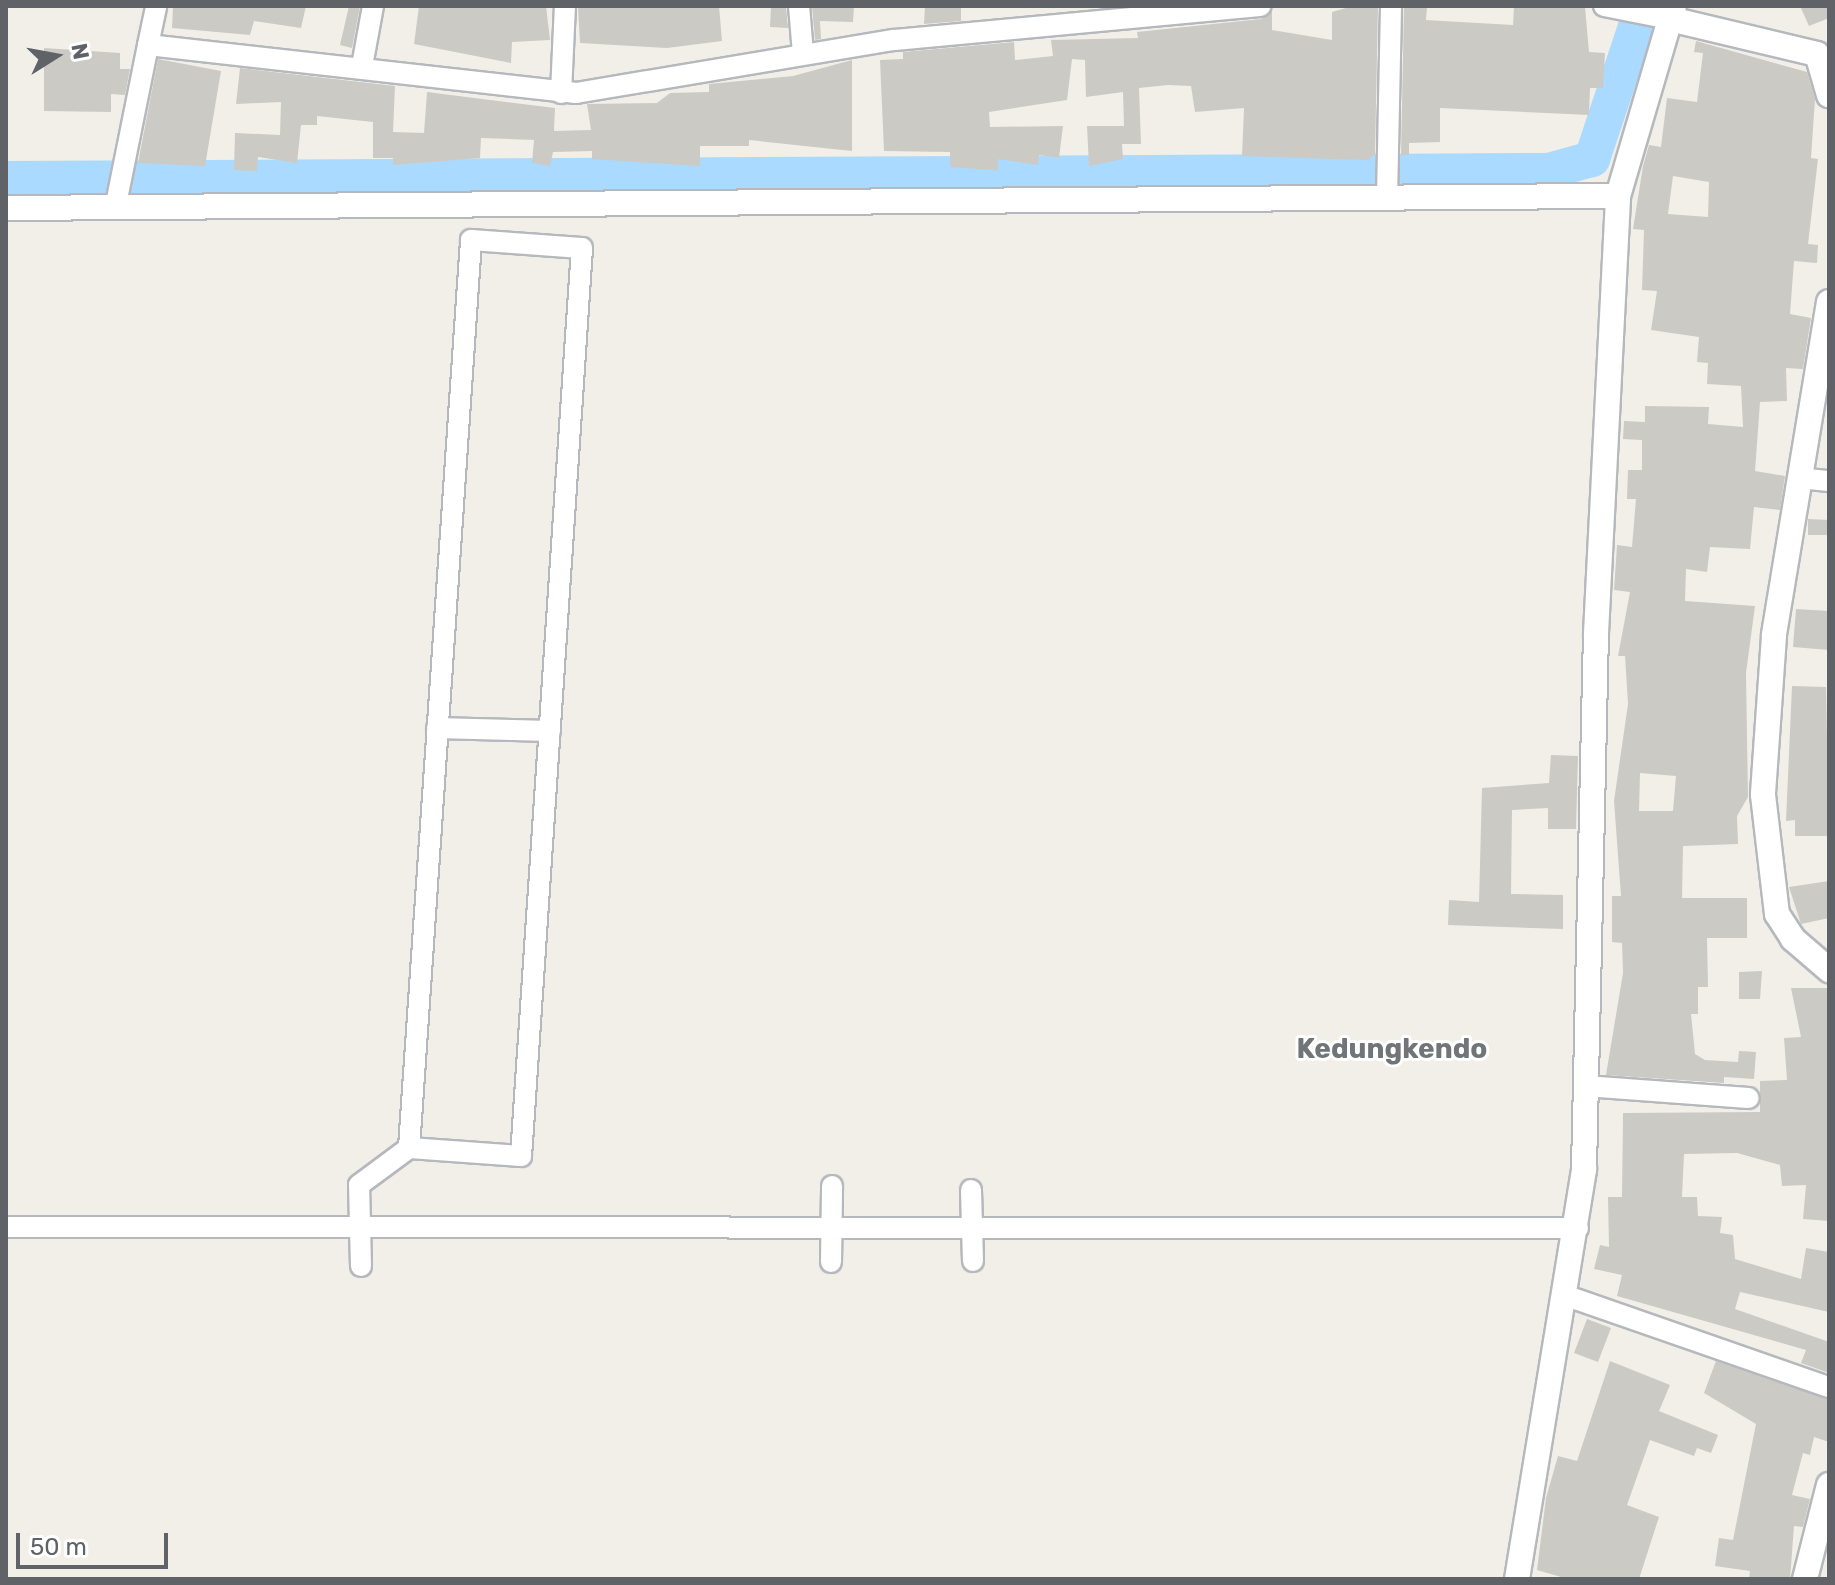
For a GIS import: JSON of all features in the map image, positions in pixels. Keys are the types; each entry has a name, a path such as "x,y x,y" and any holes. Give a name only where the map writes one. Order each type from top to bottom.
{"street":[{"path":"115,203 117,173 156,6"},
{"path":"362,66 373,6"},
{"path":"561,93 565,6"},
{"path":"799,6 803,54"},
{"path":"148,45 362,66 561,93 803,54 1219,7 1260,6"},
{"path":"1387,195 1391,6"},
{"path":"1604,6 1660,13 1826,56 1829,95"},
{"path":"1517,1579 1578,1228 1585,1086 1596,633 1618,196 1660,13"},
{"path":"6,208 115,203 1618,196"},
{"path":"361,1266 359,1185 409,1148 521,1156 582,248 471,240 409,1148"},
{"path":"1827,965 1777,914 1764,821 1767,695 1799,478 1828,311"},
{"path":"1799,478 1829,481"},
{"path":"437,728 550,731"},
{"path":"1585,1086 1749,1098"},
{"path":"831,1262 832,1186"},
{"path":"971,1190 973,1261"},
{"path":"6,1227 972,1224 1578,1228"},
{"path":"1567,1296 1829,1387"},
{"path":"1805,1579 1829,1485"}],"building":[{"path":"173,6 306,6 301,28 254,21 250,35 172,28"},
{"path":"349,6 360,6 352,48 340,45"},
{"path":"419,6 546,6 550,40 512,42 511,63 414,44"},
{"path":"578,6 719,6 722,41 667,48 580,43"},
{"path":"771,6 786,6 788,28 770,27"},
{"path":"812,6 854,6 853,22 820,21 821,39 815,40"},
{"path":"925,6 961,6 961,21 924,24"},
{"path":"1353,6 1378,6 1375,154 1368,160 1242,156 1244,108 1195,112 1191,86 1168,85 1139,88 1141,144 1122,144 1123,159 1089,166 1087,126 1124,126 1123,92 1086,97 1085,60 1072,59 1067,100 989,112 990,127 1063,126 1059,158 1039,155 1038,165 998,159 998,170 950,167 950,152 884,151 880,60 903,59 903,52 1014,42 1015,60 1053,56 1051,40 1138,38 1137,32 1261,19 1272,10 1272,30 1332,40 1332,12"},
{"path":"1404,6 1427,7 1426,20 1513,25 1514,6 1585,7 1589,52 1605,53 1603,88 1590,88 1589,115 1440,108 1440,142 1409,143 1409,155 1401,155"},
{"path":"1800,6 1829,6 1829,18 1809,26"},
{"path":"1696,41 1807,72 1815,99 1811,158 1818,159 1808,244 1818,245 1817,263 1794,261 1790,314 1811,318 1803,369 1786,368 1787,401 1760,402 1755,471 1785,476 1780,510 1754,507 1750,549 1710,547 1707,572 1686,569 1685,601 1755,606 1746,673 1748,797 1737,816 1738,844 1683,846 1682,898 1747,898 1747,938 1707,938 1708,987 1698,987 1698,1014 1691,1014 1695,1054 1705,1060 1738,1062 1739,1051 1756,1052 1754,1079 1724,1077 1724,1083 1606,1075 1623,973 1622,943 1612,942 1612,896 1621,896 1614,801 1628,704 1625,656 1618,656 1630,592 1614,590 1617,545 1632,547 1636,499 1627,499 1628,470 1642,470 1642,440 1623,439 1624,421 1645,422 1645,406 1709,407 1708,424 1743,427 1741,386 1707,384 1708,363 1697,362 1699,337 1651,330 1657,291 1642,290 1644,230 1633,229 1649,145 1661,147 1667,98 1697,102 1703,53 1694,52","holes":["1673,176 1709,182 1708,217 1668,214","1640,773 1676,776 1673,811 1639,811"]},
{"path":"44,48 120,53 120,69 130,69 125,95 111,94 111,112 44,111"},
{"path":"158,59 221,71 205,166 138,163"},
{"path":"852,60 852,151 749,140 749,146 700,146 700,166 592,159 592,151 553,152 550,166 532,163 534,140 481,138 480,158 393,165 393,158 373,158 373,122 317,116 317,125 301,125 297,163 258,157 257,171 234,170 235,133 280,135 281,102 236,104 240,68 395,86 393,132 424,133 427,92 555,108 554,131 591,130 587,104 657,103 670,93 709,92 709,84 793,76"},
{"path":"1808,519 1829,520 1829,535 1808,535"},
{"path":"1796,609 1829,611 1829,650 1793,647"},
{"path":"1792,686 1826,687 1829,836 1795,836 1795,820 1786,821"},
{"path":"1551,755 1578,756 1576,829 1548,829 1548,808 1512,810 1511,894 1563,895 1563,929 1448,925 1449,900 1479,902 1482,788 1549,783"},
{"path":"1829,881 1829,918 1801,924 1789,887"},
{"path":"1762,971 1760,999 1739,999 1739,972"},
{"path":"1791,988 1829,988 1829,1221 1803,1219 1806,1185 1782,1186 1780,1165 1737,1153 1684,1154 1682,1197 1697,1197 1698,1216 1722,1217 1720,1233 1733,1235 1735,1259 1801,1279 1806,1248 1829,1252 1829,1312 1740,1292 1735,1309 1829,1342 1829,1373 1801,1363 1806,1350 1617,1296 1622,1275 1594,1269 1600,1245 1609,1247 1608,1197 1622,1197 1623,1113 1760,1112 1760,1081 1787,1080 1784,1038 1801,1037"},
{"path":"1587,1319 1611,1328 1598,1362 1574,1353"},
{"path":"1610,1361 1670,1385 1659,1411 1718,1435 1711,1453 1697,1448 1694,1456 1650,1440 1627,1505 1659,1517 1639,1579 1568,1579 1537,1570 1546,1498 1558,1456 1577,1461"},
{"path":"1716,1361 1829,1400 1829,1442 1814,1437 1810,1455 1803,1453 1792,1495 1810,1499 1803,1527 1794,1526 1790,1579 1749,1579 1750,1571 1715,1566 1719,1538 1733,1540 1756,1424 1704,1393"}],"waterway":[{"path":"6,179 1548,171 1592,159 1643,6"}],"district":[{"name":"Kedungkendo","path":"1392,1049"}]}
